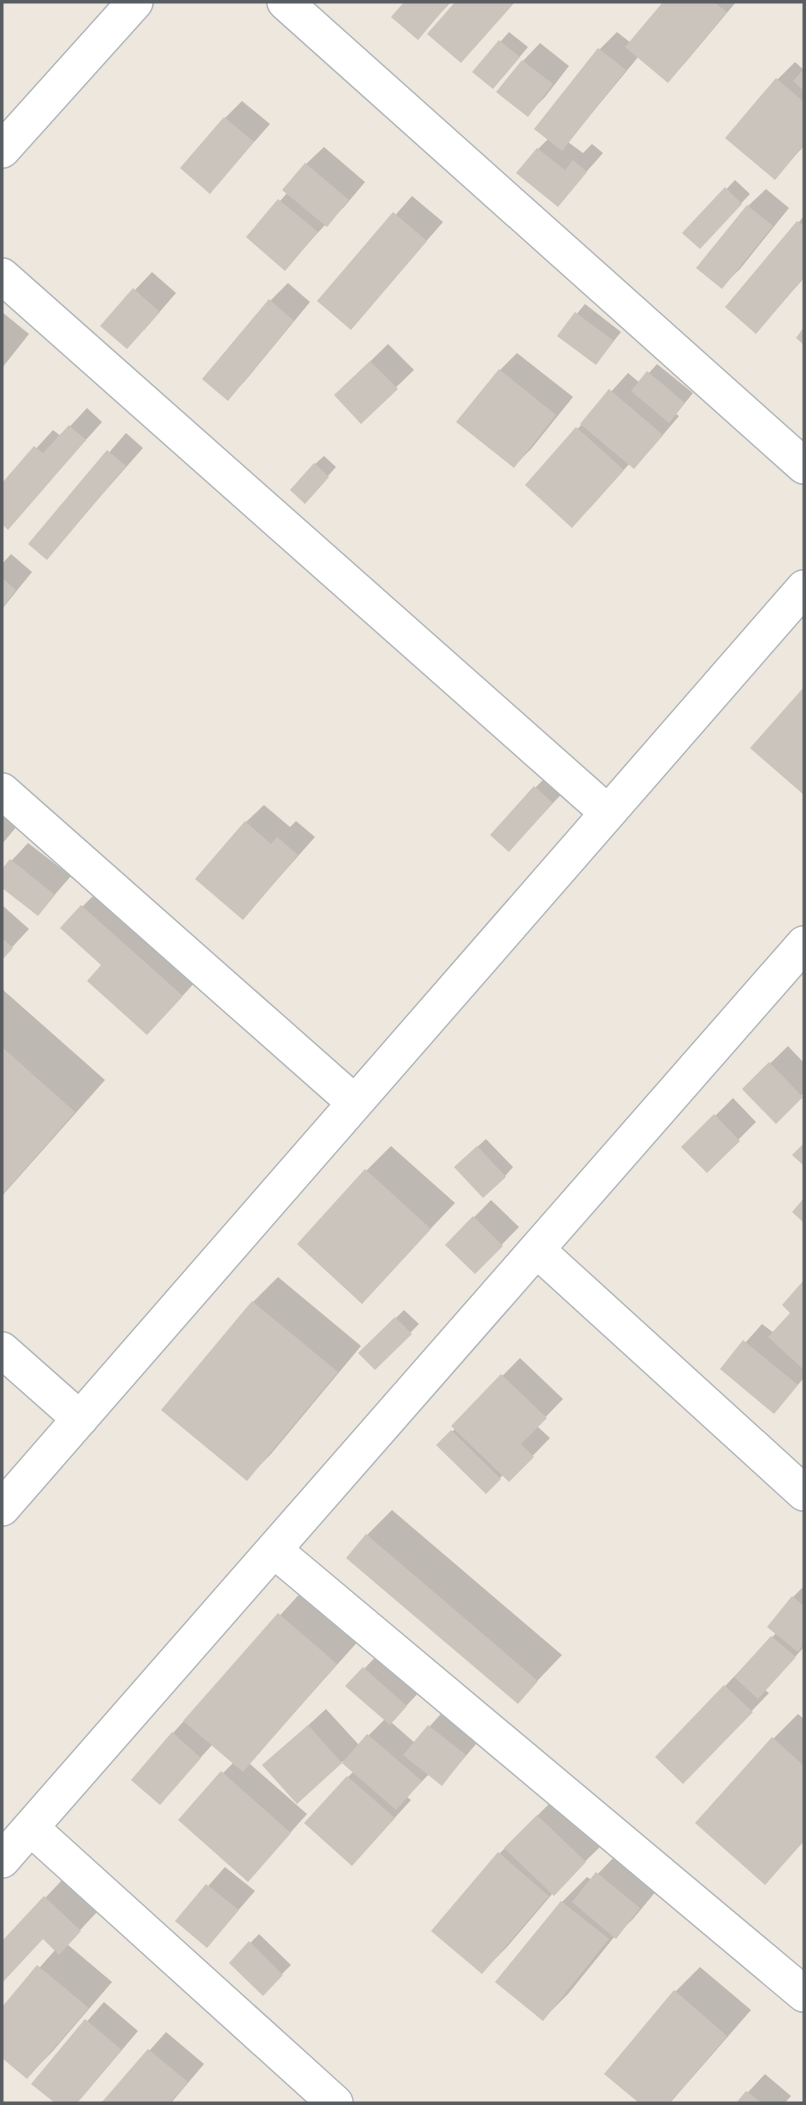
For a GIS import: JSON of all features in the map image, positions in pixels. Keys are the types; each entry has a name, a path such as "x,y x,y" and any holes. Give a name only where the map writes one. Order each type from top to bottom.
{"street":[{"path":"2,150 135,2"},
{"path":"285,2 804,466"},
{"path":"2,276 607,813"},
{"path":"2,1508 804,588"},
{"path":"2,790 355,1103"},
{"path":"2,1860 537,1250 797,966"},
{"path":"537,1250 804,1493"},
{"path":"2,1350 80,1419"},
{"path":"274,1550 804,1994"},
{"path":"31,1828 335,2103"}],"building":[{"path":"404,2 450,2 418,40 391,17"},
{"path":"455,2 515,2 461,63 427,34"},
{"path":"663,2 714,2 727,12 668,83 625,47"},
{"path":"499,40 520,57 493,89 472,72"},
{"path":"598,48 626,70 562,151 534,129"},
{"path":"522,60 553,84 528,117 496,92"},
{"path":"804,69 804,91 793,81"},
{"path":"776,78 804,102 804,145 775,180 725,138"},
{"path":"224,117 254,142 210,194 180,168"},
{"path":"537,148 565,170 573,160 587,172 558,207 516,173"},
{"path":"305,163 349,200 327,227 282,190"},
{"path":"725,187 742,204 700,249 682,233"},
{"path":"278,199 318,232 285,271 246,237"},
{"path":"747,205 773,226 722,289 696,268"},
{"path":"393,212 427,241 351,330 317,301"},
{"path":"797,221 804,226 804,277 756,334 725,307"},
{"path":"133,288 160,312 127,349 100,326"},
{"path":"269,299 294,321 228,401 202,379"},
{"path":"575,312 614,341 596,365 557,336"},
{"path":"804,327 804,345 796,338"},
{"path":"370,361 398,389 361,424 334,395"},
{"path":"499,369 556,415 514,468 456,422"},
{"path":"647,371 685,403 669,423 631,391"},
{"path":"609,389 663,435 634,469 580,424"},
{"path":"69,425 86,440 8,530 2,524 2,483 34,446 43,453"},
{"path":"576,427 624,470 572,528 525,485"},
{"path":"107,450 126,466 47,560 28,544"},
{"path":"314,463 329,477 305,504 290,490"},
{"path":"2,578 16,590 2,608"},
{"path":"804,687 804,795 750,748"},
{"path":"534,786 553,803 509,852 490,835"},
{"path":"245,821 271,844 277,837 298,855 243,920 195,879"},
{"path":"10,859 55,895 38,916 2,888 2,869"},
{"path":"81,905 183,996 147,1035 87,981 101,965 60,928"},
{"path":"2,938 13,948 2,960"},
{"path":"2,1047 75,1112 2,1195"},
{"path":"769,1062 803,1097 776,1124 742,1089"},
{"path":"714,1114 740,1141 707,1173 681,1147"},
{"path":"804,1143 804,1166 792,1155"},
{"path":"477,1146 506,1177 483,1198 454,1167"},
{"path":"365,1169 431,1229 362,1304 297,1244"},
{"path":"804,1198 804,1223 792,1212"},
{"path":"473,1216 503,1246 475,1274 445,1245"},
{"path":"804,1280 804,1370 768,1337 790,1313 782,1305"},
{"path":"252,1301 338,1372 247,1481 161,1410"},
{"path":"395,1317 412,1334 375,1370 358,1353"},
{"path":"743,1340 798,1385 774,1414 720,1369"},
{"path":"501,1374 547,1418 521,1444 534,1457 509,1482 451,1426"},
{"path":"451,1430 501,1479 486,1494 436,1445"},
{"path":"366,1534 538,1681 518,1704 346,1558"},
{"path":"792,1596 804,1606 804,1644 798,1652 767,1627"},
{"path":"278,1613 337,1664 243,1772 183,1721"},
{"path":"771,1636 796,1657 758,1699 734,1677"},
{"path":"363,1667 407,1706 390,1725 345,1686"},
{"path":"724,1685 753,1712 683,1784 655,1757"},
{"path":"308,1725 342,1763 297,1804 262,1765"},
{"path":"428,1725 466,1755 442,1786 403,1755"},
{"path":"172,1732 201,1758 160,1805 131,1780"},
{"path":"367,1734 422,1781 396,1810 342,1763"},
{"path":"772,1737 804,1766 804,1841 765,1885 695,1823"},
{"path":"221,1771 291,1833 248,1882 178,1820"},
{"path":"347,1776 395,1818 352,1866 304,1823"},
{"path":"537,1815 586,1862 554,1896 504,1848"},
{"path":"498,1852 549,1896 482,1974 431,1931"},
{"path":"596,1872 640,1908 616,1939 572,1902"},
{"path":"206,1884 239,1910 207,1948 175,1921"},
{"path":"44,1896 81,1931 59,1955 43,1939 2,1983 2,1941"},
{"path":"561,1901 609,1939 543,2021 495,1982"},
{"path":"249,1941 283,1975 263,1996 229,1963"},
{"path":"37,1965 89,2008 27,2079 2,2058 2,2007"},
{"path":"674,1990 727,2036 670,2103 639,2103 604,2074"},
{"path":"85,2019 122,2050 77,2103 55,2103 31,2084"},
{"path":"148,2049 188,2082 170,2103 101,2103"},
{"path":"746,2091 762,2103 736,2103"}]}
